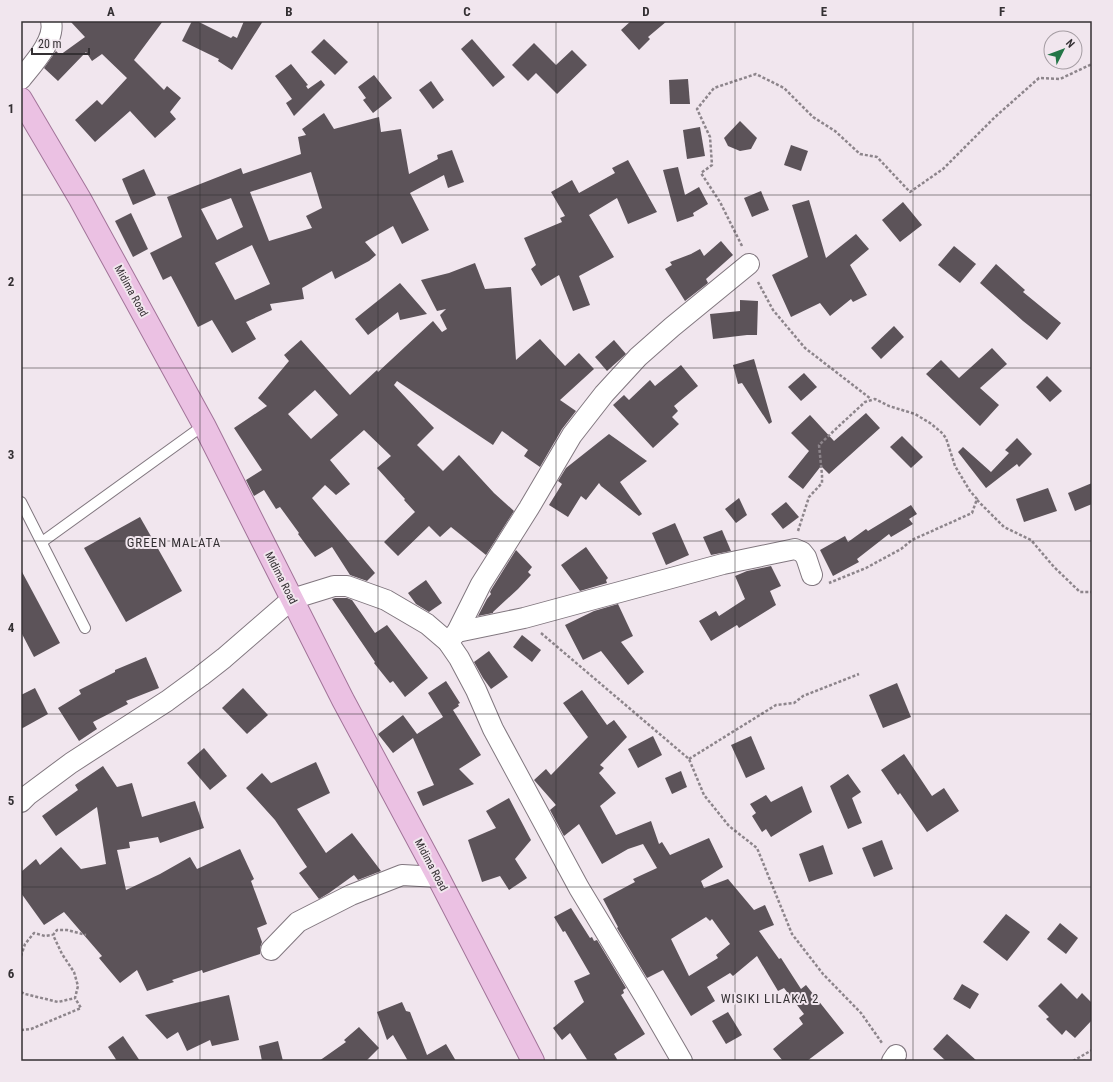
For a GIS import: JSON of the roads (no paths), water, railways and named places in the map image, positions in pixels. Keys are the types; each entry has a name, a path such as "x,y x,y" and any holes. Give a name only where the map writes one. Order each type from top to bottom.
{"main road":[{"name":"Midima Road","path":"21,99 80,199 204,425 342,700 438,877 533,1061"}],"street":[{"path":"21,79 49,42 52,21"},
{"path":"682,1061 579,888 493,729 476,690 459,658 453,637 481,584 529,508 572,435 604,394 638,357 672,327 750,264"},
{"path":"21,802 28,795 71,763 167,701 201,676 292,599 334,586 347,586 386,600 453,637 723,564 795,549 802,552 806,557 812,575"},
{"path":"271,950 298,922 351,895 402,874 438,877"}],"lane":[{"path":"42,542 204,425"},
{"path":"21,502 85,628"}],"district":[{"name":"GREEN MALATA","path":"174,542"},
{"name":"WISIKI LILAKA 2","path":"770,998"}]}
